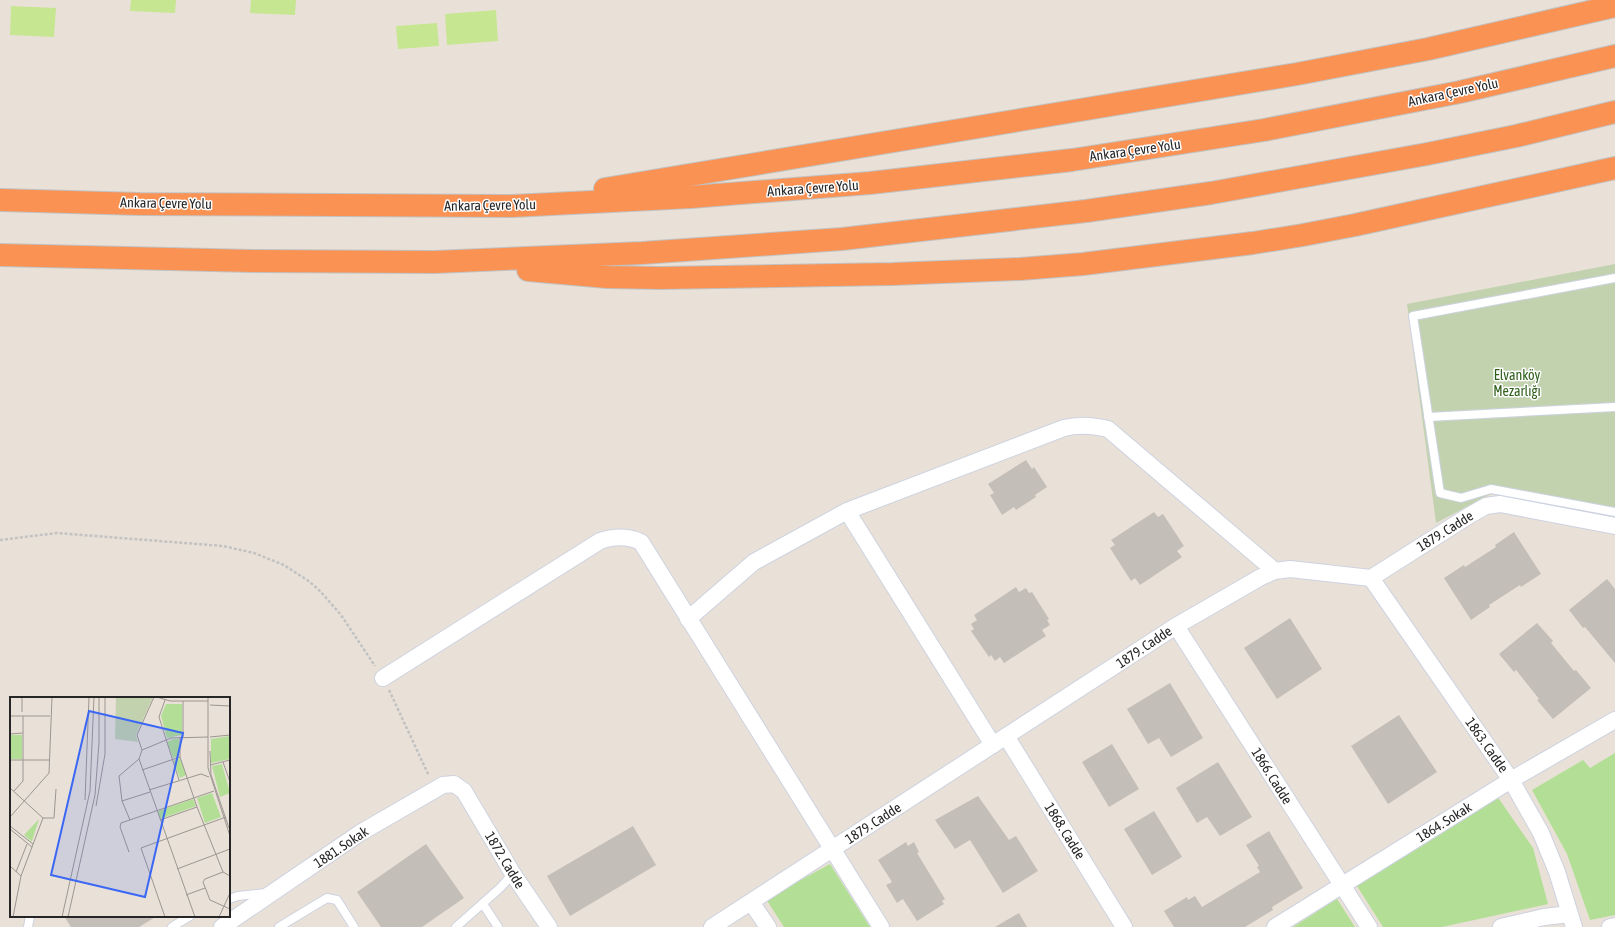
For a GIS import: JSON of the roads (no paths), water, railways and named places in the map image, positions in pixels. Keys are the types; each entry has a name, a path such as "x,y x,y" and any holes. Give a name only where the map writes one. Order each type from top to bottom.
{"highway":[{"path":"512,206 710,171 800,158 1297,74 1428,49 1615,6"},
{"name":"Ankara Çevre Yolu","path":"0,200 148,204 512,206 691,197 870,183 1072,160 1264,130 1460,92 1615,56"},
{"path":"0,255 253,261 435,262 642,253 842,239 1086,211 1211,193 1427,154 1516,136 1615,112"},
{"path":"435,262 607,278 943,272 1020,269 1083,264 1206,250 1303,235 1615,168"}],"street":[{"path":"688,620 754,562 847,511 1064,428 1080,425 1108,429 1275,571"},
{"name":"1879. Cadde","path":"712,927 1176,626 1261,577 1275,571 1290,569 1371,578 1470,515 1491,505 1500,504 1615,526"},
{"path":"847,511 993,745"},
{"path":"383,678 600,541 608,538 624,537 641,542 688,620 881,927"},
{"name":"1863. Cadde","path":"1371,578 1511,780 1542,833 1557,872 1572,921"},
{"name":"1866. Cadde","path":"1176,626 1368,927"},
{"name":"1864. Sokak","path":"1275,927 1511,780 1615,720"},
{"name":"1868. Cadde","path":"1006,736 1124,927"},
{"name":"1881. Sokak","path":"222,927 360,833 443,785 454,784 464,792"},
{"name":"1872. Cadde","path":"464,792 513,874 548,927"},
{"path":"751,902 768,927"},
{"path":"1501,927 1544,917 1572,921"},
{"path":"1610,927 1615,926"}],"lane":[{"path":"1615,278 1413,316 1440,492 1461,498 1491,489 1615,512"},
{"path":"1428,417 1615,407"},
{"path":"456,927 483,904 513,874"},
{"path":"230,899 238,896 273,892"},
{"path":"279,927 327,898 337,900 354,927"},
{"path":"483,904 498,927"},
{"path":"28,927 30,917"},
{"path":"172,927 188,917"}],"park label":[{"name":"Elvanköy Mezarlığı","path":"1517,384"}]}
